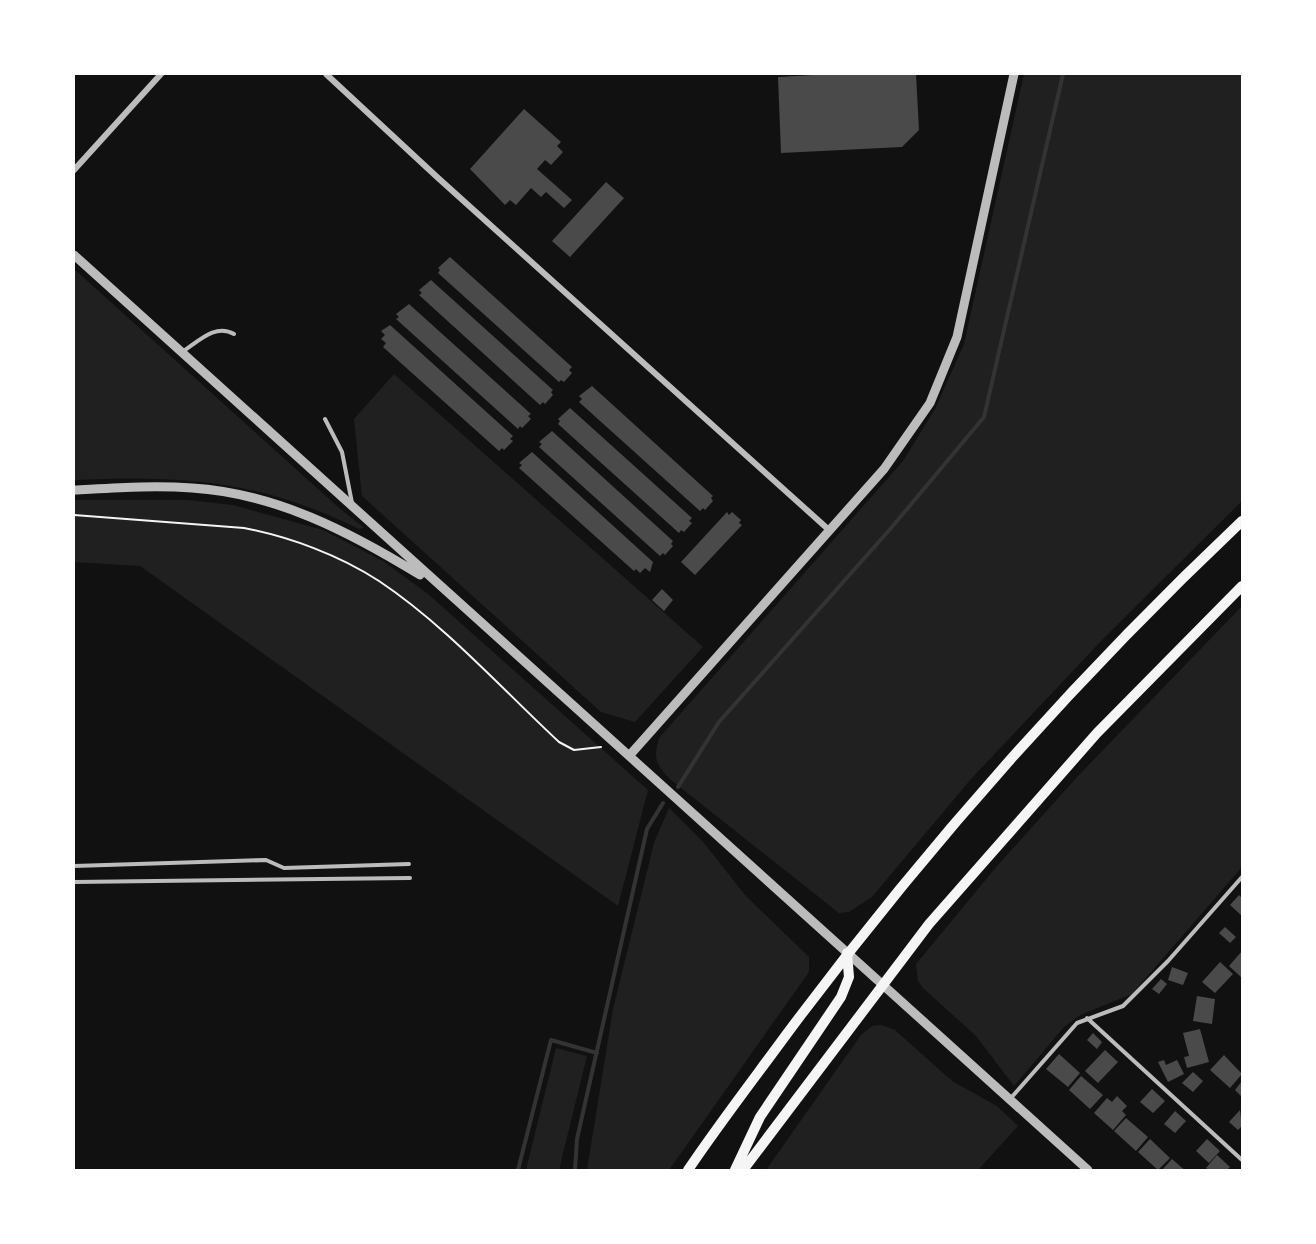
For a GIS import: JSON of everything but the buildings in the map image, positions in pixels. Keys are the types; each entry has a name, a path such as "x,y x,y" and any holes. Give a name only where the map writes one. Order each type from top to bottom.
{"main road":[{"path":"688,1170 847,953 1025,744 1148,614 1242,521"},
{"path":"743,1170 881,984 984,859 1097,733 1242,586"},
{"path":"735,1170 760,1117 841,997 849,976 847,953"}],"street":[{"path":"74,170 161,74"},
{"path":"326,74 829,530"},
{"path":"629,756 829,530 909,436 930,403 945,370 965,305 1014,74"},
{"path":"74,255 1088,1170"},
{"path":"74,490 193,488 265,501 338,528 438,585"}],"lane":[{"path":"181,352 212,332 224,330 234,334"},
{"path":"325,419 342,452 352,507"},
{"path":"74,866 266,860 284,868 409,864"},
{"path":"1010,1100 1066,1035 1087,1018 1124,1006 1242,877"},
{"path":"74,882 410,878"},
{"path":"1087,1018 1242,1160"}],"path":[{"path":"74,515 244,528 298,543 377,580 409,603 566,747 574,750 603,747 610,740"}],"shaded area":[{"path":"1024,74 1242,74 1242,501 1103,639 971,779 872,897 849,912 839,913 671,780 657,761 657,745 659,738 903,461 935,409 964,344"},
{"path":"74,269 364,528 359,529 288,500 220,484 150,479 74,480"},
{"path":"394,374 703,647 635,722 601,712 362,496 354,419"},
{"path":"74,500 188,500 233,505 323,530 383,561 428,594 648,790 618,906 140,566 74,562"},
{"path":"1242,606 1242,867 1132,994 1080,1015 1064,1027 1014,1086 976,1036 923,988 918,981 916,964 997,866 1078,776"},
{"path":"669,808 704,843 745,895 809,957 809,972 669,1170 587,1170 613,1009 654,843"},
{"path":"881,1025 895,1030 952,1081 997,1106 1018,1126 978,1170 766,1170 861,1035 872,1026"},
{"path":"556,1048 587,1056 559,1170 526,1170"}],"waterway":[{"path":"678,787 719,722 892,527 984,417 1063,74"},
{"path":"575,1170 577,1139 647,829 663,803"},
{"path":"518,1170 551,1040 597,1053"}]}
